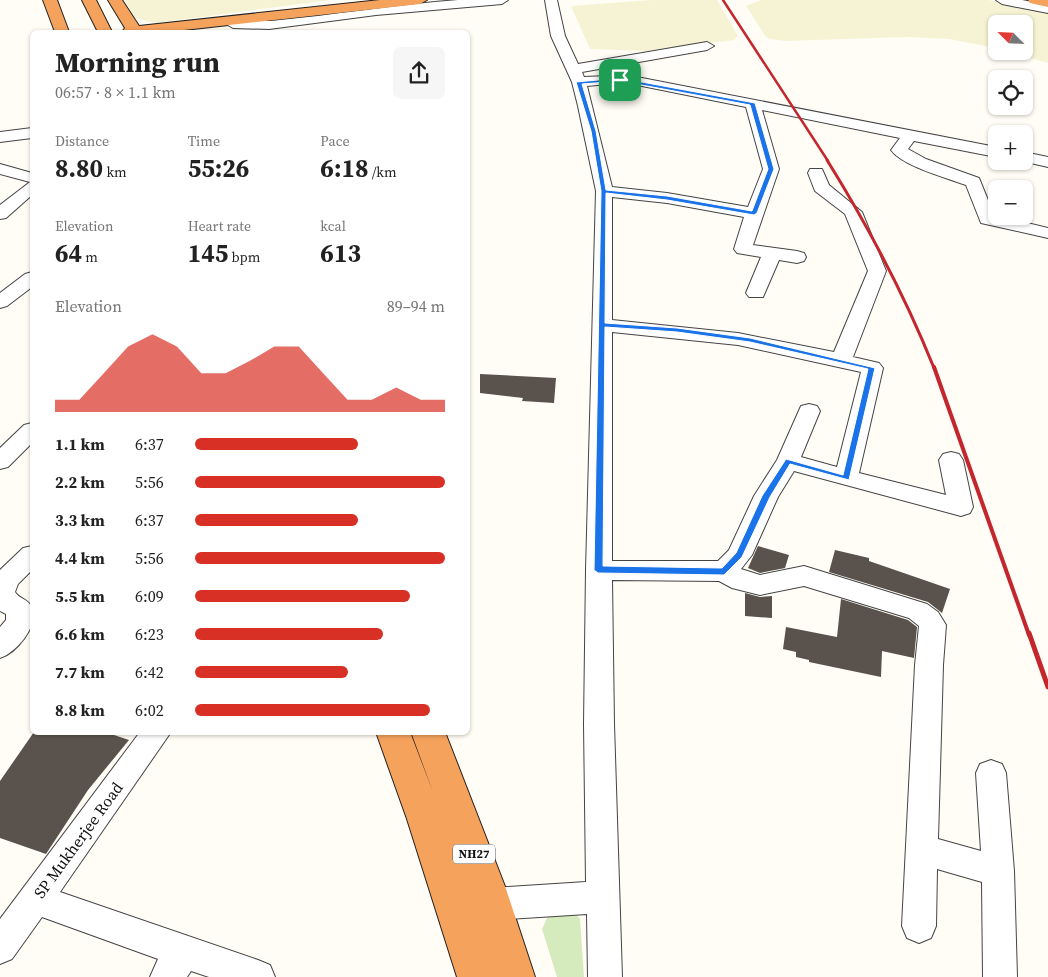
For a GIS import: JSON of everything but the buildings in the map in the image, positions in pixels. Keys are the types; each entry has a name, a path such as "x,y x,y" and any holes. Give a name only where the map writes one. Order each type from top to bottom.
{"highway":[{"path":"50,0 61,30"},
{"path":"74,0 87,30"},
{"path":"90,0 104,30"},
{"path":"115,0 132,30"},
{"path":"190,30 258,19 420,0"},
{"path":"1035,0 1048,2"},
{"path":"154,30 236,22"},
{"name":"NH27","path":"394,735 425,819 477,977"},
{"name":"NH27","path":"429,735 492,904 515,977"}],"street":[{"path":"236,22 262,12 359,0"},
{"path":"236,22 268,25 376,11 502,0"},
{"path":"551,0 558,36 576,76 593,131 604,191 598,570 605,977"},
{"path":"1002,0 1048,9"},
{"path":"576,76 647,54 707,46"},
{"path":"576,76 631,81 988,150"},
{"path":"753,104 771,169 754,213 743,249 797,257"},
{"path":"0,137 12,138 30,134"},
{"path":"910,135 899,150 920,162 973,182 987,219 1048,233"},
{"path":"1033,159 1048,162"},
{"path":"0,169 30,177"},
{"path":"816,173 821,187 852,212 877,271 841,360"},
{"path":"0,214 30,189"},
{"path":"604,191 675,199 754,213"},
{"path":"756,293 772,253"},
{"path":"0,302 30,280"},
{"path":"601,325 714,334 791,348 872,368 846,478"},
{"path":"724,571 739,555 766,496 788,461 809,412"},
{"path":"0,461 30,432"},
{"path":"788,461 961,508 951,460"},
{"path":"0,647 20,622 19,609 8,603 2,593 7,579 30,557"},
{"path":"598,570 724,571 737,580 754,584 769,584 788,577 804,576 918,611 930,619 934,630 929,665 919,926"},
{"name":"SP Mukherjee Road","path":"0,947 155,735"},
{"path":"991,773 998,871 1000,977"},
{"path":"922,850 998,871"},
{"path":"492,904 603,897"},
{"path":"35,899 175,964 258,977"}],"shaded area":[{"path":"125,0 331,0 156,23 135,18"},
{"path":"651,0 717,0 738,36 734,40 646,51 590,49 571,6"},
{"path":"761,0 988,0 1027,6 1048,11 1048,63 1033,59 1033,15 988,15 988,46 949,39 907,37 785,41 766,37 746,6"}],"green space":[{"path":"575,913 580,919 584,977 557,977 542,929 548,916"}],"railway":[{"path":"723,0 828,161"},
{"path":"827,160 885,262 911,314 934,368"},
{"path":"934,367 1029,635"},
{"path":"1029,633 1048,687"}],"route":[{"path":"620,80 579,82 593,131 604,191 601,325 602,393 598,570 724,571 739,555 766,496 788,461 846,478 872,368 791,348 714,334 601,325 602,258 604,191 667,198 754,213 771,169 753,104 642,82 620,80"}]}
